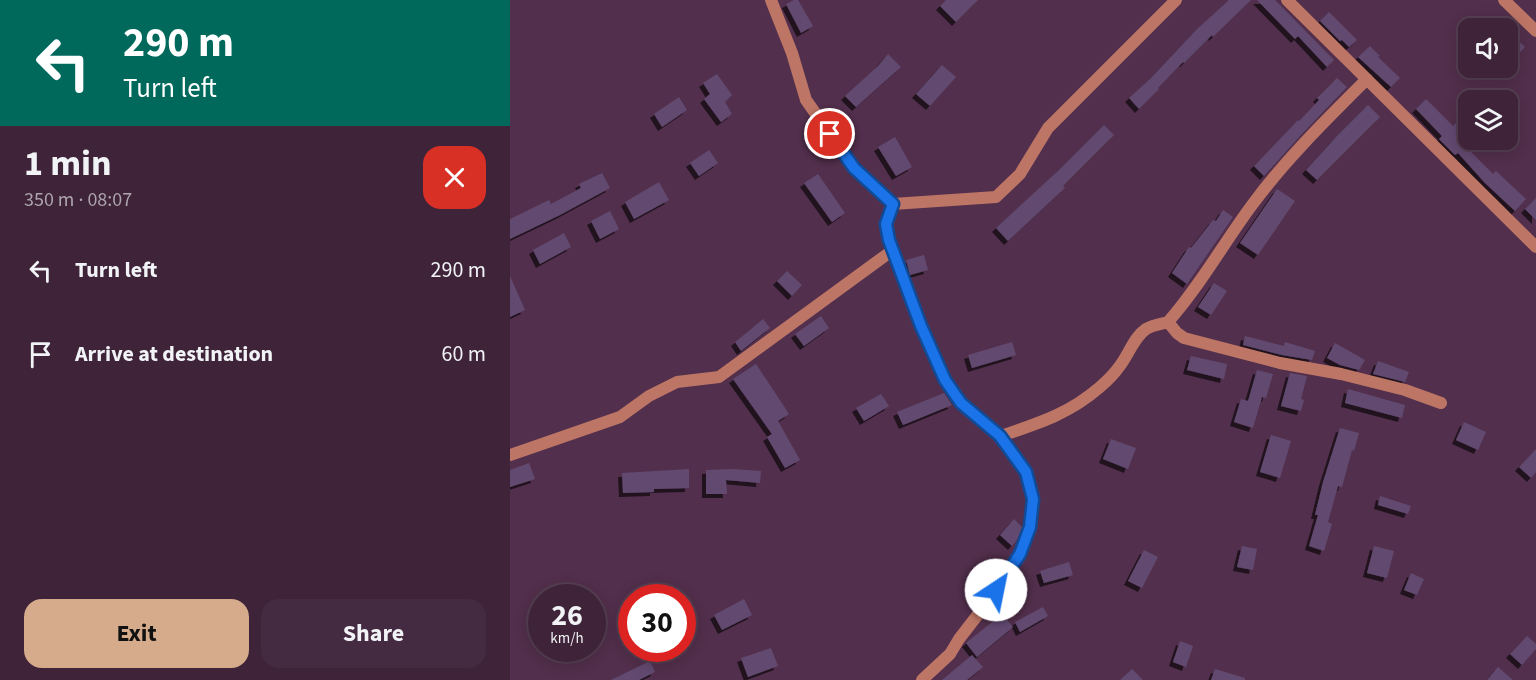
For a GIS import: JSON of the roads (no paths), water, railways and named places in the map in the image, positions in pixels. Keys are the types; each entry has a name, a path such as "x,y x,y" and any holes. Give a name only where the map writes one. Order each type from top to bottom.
{"street":[{"path":"771,0 792,53 806,100 854,168 893,204 996,196 1020,174 1048,128 1176,0"},
{"path":"1287,0 1536,247"},
{"path":"1504,0 1536,32"},
{"path":"1000,436 1056,416 1083,401 1102,386 1120,366 1138,337 1148,328 1168,322 1191,294 1273,178 1367,79"},
{"path":"893,204 886,224 893,250 921,326 945,380 961,403 1000,436 1026,472 1033,499 1030,527 1020,554 950,654 922,680"},
{"path":"510,455 620,417 650,396 677,382 719,377 893,250"},
{"path":"1168,322 1177,333 1185,338 1280,363 1395,387 1442,402"}]}
